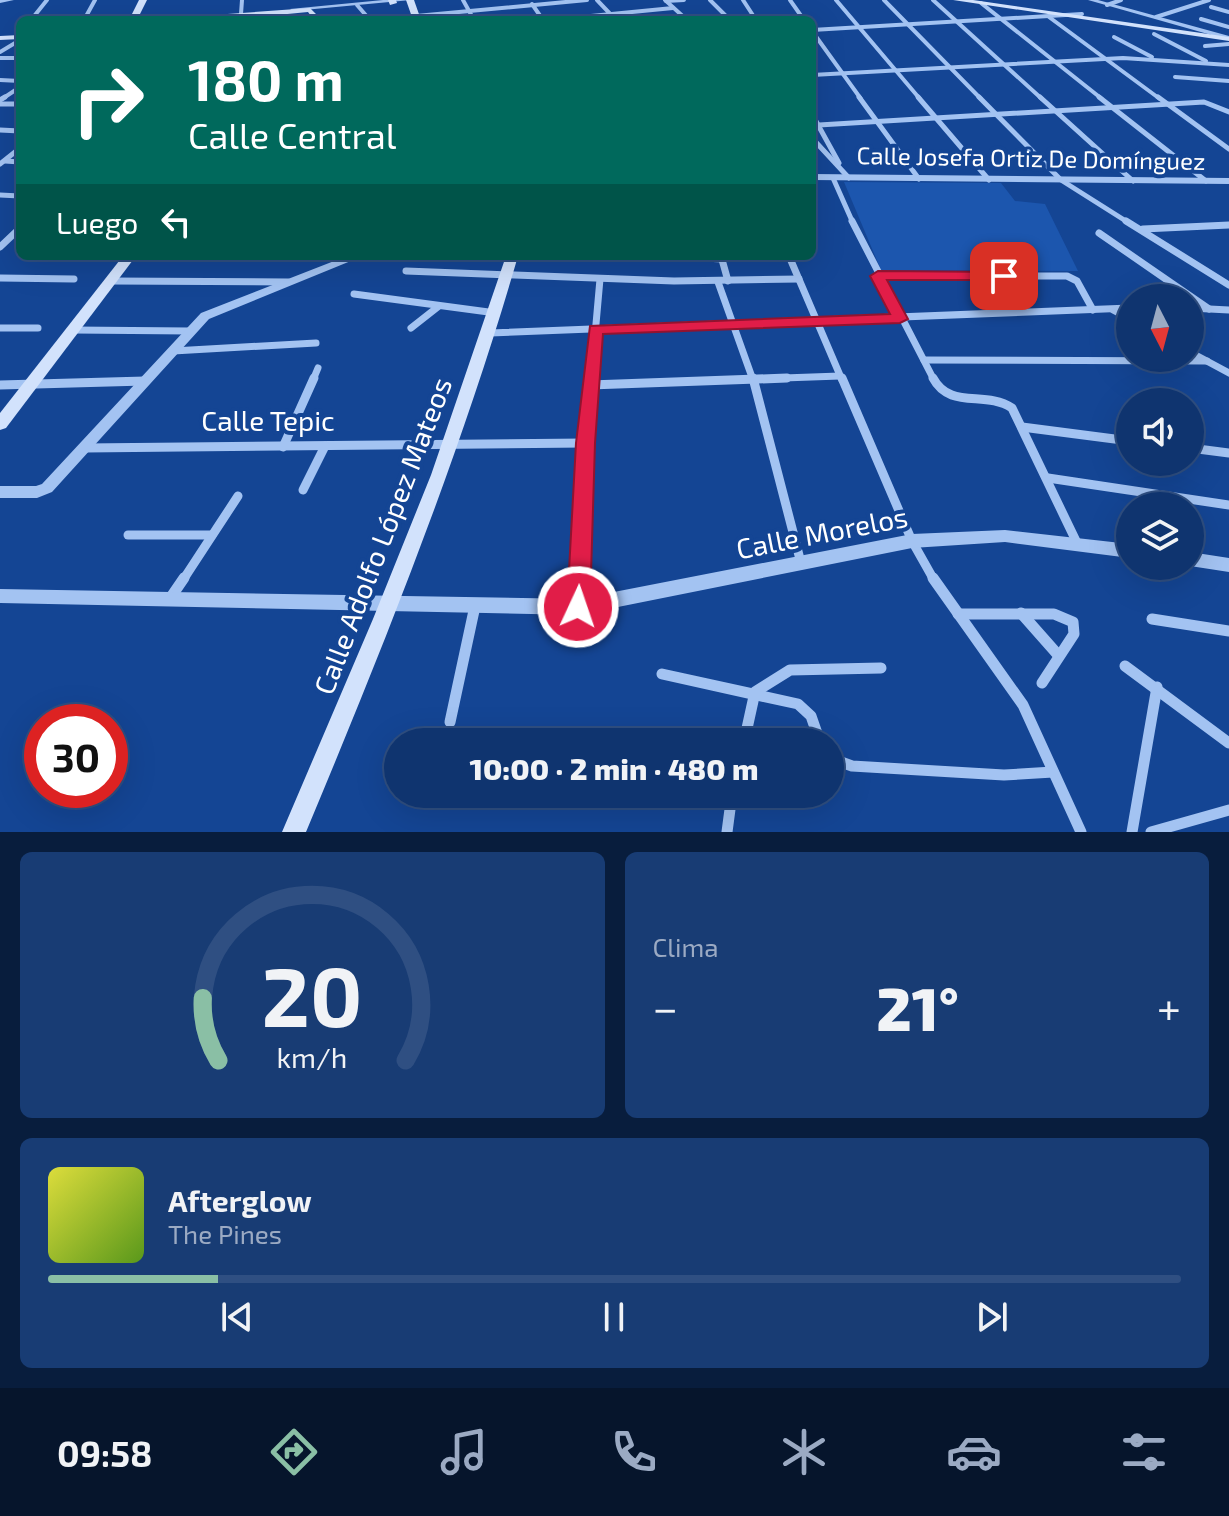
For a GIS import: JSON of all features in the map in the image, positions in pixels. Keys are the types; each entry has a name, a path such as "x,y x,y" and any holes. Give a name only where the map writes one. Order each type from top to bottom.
{"main road":[{"path":"957,0 1082,14 1227,38"},
{"path":"980,2 1227,38"},
{"path":"190,14 263,15 293,7 310,10 315,16"},
{"path":"0,424 127,260"},
{"name":"Calle Adolfo López Mateos","path":"294,832 392,602 452,445 490,333 509,265"}],"street":[{"path":"0,1 11,0"},
{"path":"34,16 47,0"},
{"path":"241,14 242,0"},
{"path":"293,7 409,0"},
{"path":"463,0 472,16"},
{"path":"432,16 531,2 587,0"},
{"path":"597,0 610,14"},
{"path":"665,0 684,0"},
{"path":"665,0 682,16"},
{"path":"710,0 726,16"},
{"path":"836,0 989,180"},
{"path":"884,0 1061,180 1229,285"},
{"path":"933,0 1133,181"},
{"path":"1091,0 1227,38"},
{"path":"1107,5 1121,0"},
{"path":"1156,17 1209,0"},
{"path":"310,10 394,1"},
{"path":"1181,1 1193,3"},
{"path":"980,2 1206,181"},
{"path":"357,5 367,16"},
{"path":"1211,7 1229,12"},
{"path":"590,16 673,8"},
{"path":"816,30 1082,14"},
{"path":"1048,17 1229,149"},
{"path":"1201,19 1229,27"},
{"path":"1154,34 1229,71"},
{"path":"816,36 919,179"},
{"path":"1114,37 1155,59"},
{"path":"1205,46 1227,38"},
{"path":"0,55 16,40"},
{"path":"816,75 1105,58 1229,65"},
{"path":"1175,77 1229,81"},
{"path":"819,125 1210,102 1229,112"},
{"path":"816,120 849,178"},
{"path":"816,142 839,163"},
{"name":"Calle Josefa Ortiz De Domínguez","path":"816,177 1229,181"},
{"path":"833,178 900,319 945,395 1007,403 1048,478 1077,543"},
{"path":"1142,229 1229,225"},
{"path":"1099,233 1209,309"},
{"path":"0,234 16,235"},
{"path":"0,247 16,235"},
{"path":"0,492 43,491 205,316 346,260"},
{"path":"721,260 733,324 753,378 801,563"},
{"path":"791,260 912,541 958,614 1023,705 1081,832"},
{"path":"406,271 509,265 600,279 723,282 799,279"},
{"path":"878,276 1073,277 1093,310"},
{"path":"0,278 74,279"},
{"path":"578,607 585,443 600,279"},
{"path":"112,281 288,282"},
{"path":"354,294 496,313"},
{"path":"411,328 439,306"},
{"path":"490,333 1116,309"},
{"path":"1204,309 1229,310"},
{"path":"0,328 38,328"},
{"path":"73,330 190,331"},
{"path":"172,351 316,343"},
{"path":"1204,359 1229,373"},
{"path":"924,360 1207,361"},
{"path":"283,447 318,368"},
{"path":"590,385 840,376"},
{"path":"0,385 145,381"},
{"path":"1022,427 1116,439"},
{"name":"Calle Tepic","path":"84,448 585,443"},
{"path":"303,490 325,446"},
{"path":"1204,450 1229,453"},
{"path":"1048,478 1229,505"},
{"path":"171,597 238,496"},
{"path":"128,535 212,535"},
{"name":"Calle Morelos","path":"0,596 578,607 912,541 981,535 1116,549"},
{"path":"1204,561 1229,565"},
{"path":"450,722 475,606"},
{"path":"1021,613 1059,656"},
{"path":"958,614 1054,614 1073,622 1074,634 1042,683"},
{"path":"1152,619 1229,631"},
{"path":"1125,666 1229,743"},
{"path":"747,728 755,692 790,670 881,668"},
{"path":"662,674 755,692 806,709 814,728"},
{"path":"1132,832 1157,687"},
{"path":"844,763 1004,775 1053,772"},
{"path":"727,832 730,808"},
{"path":"1151,832 1229,810"}],"shaded area":[{"path":"844,182 1001,183 1015,201 1045,204 1078,271 881,270"}],"route":[{"path":"578,607 585,443 595,329 900,319 878,276 1004,276"}]}
